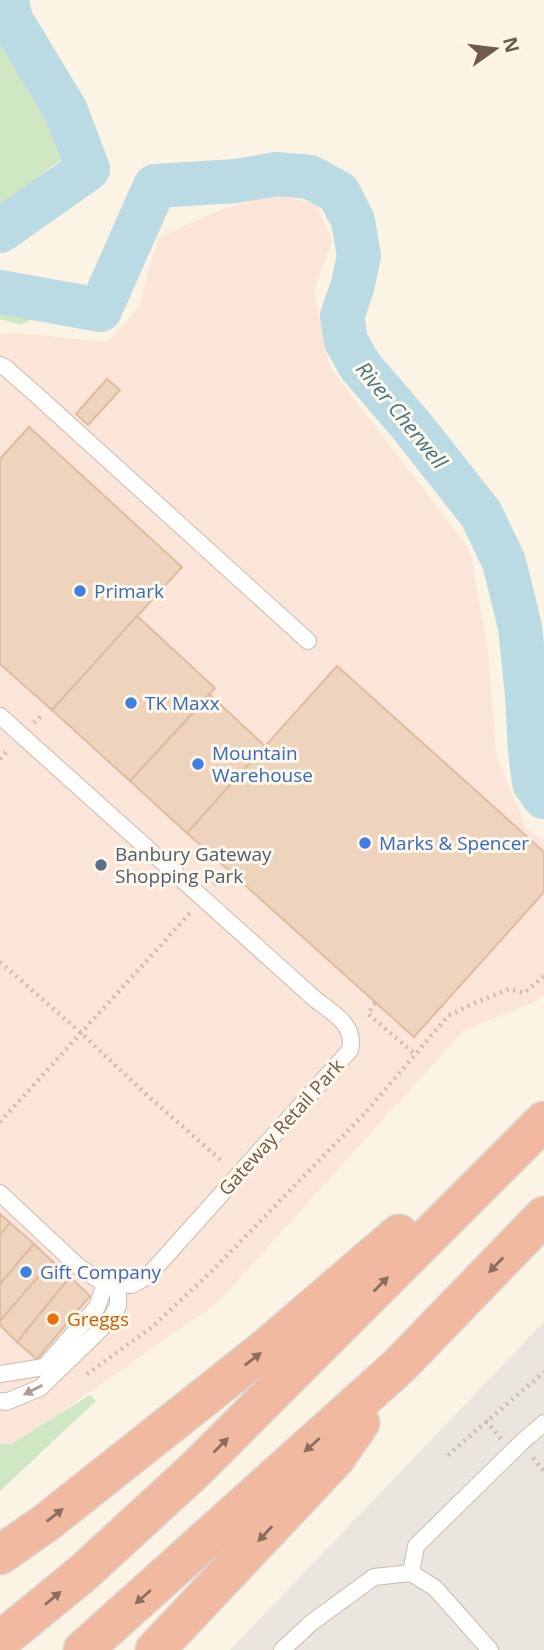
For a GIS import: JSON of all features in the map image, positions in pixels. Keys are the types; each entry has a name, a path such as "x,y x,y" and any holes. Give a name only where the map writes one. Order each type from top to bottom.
{"highway":[{"path":"0,1555 47,1522 265,1349 544,1108"},
{"path":"0,1642 83,1573 196,1469 544,1121"},
{"path":"83,1650 399,1366 544,1216"},
{"path":"155,1650 335,1459 399,1366"}],"lane":[{"path":"0,365 308,640"},
{"name":"Gateway Retail Park","path":"0,716 347,1024 352,1040 350,1050 148,1276 132,1285 111,1285"},
{"path":"0,1193 79,1267 111,1285 118,1306 110,1320 40,1388 2,1402"},
{"path":"0,1374 44,1367 97,1307 111,1285"},
{"path":"411,1573 416,1546 544,1423"},
{"path":"282,1650 311,1623 374,1577 411,1573 435,1588 490,1650"}],"path":[{"path":"0,1122 204,899 226,870"},
{"path":"0,962 237,1175"},
{"path":"77,1381 152,1326 211,1272 366,1112 448,1016 509,989 524,993 544,976"},
{"path":"375,1003 368,1014 416,1055"},
{"path":"448,1455 544,1371"}],"shaded area":[{"path":"273,194 316,204 332,241 314,291 330,368 470,550 488,652 496,754 526,828 544,841 544,995 537,1001 463,1031 218,1302 54,1417 11,1443 0,1442 0,334 15,333 108,342 139,307 158,238 213,213"},
{"path":"544,1322 544,1650 230,1650"}],"green space":[{"path":"0,19 21,71 39,92 53,122 61,160 0,211"},
{"path":"0,301 40,315 21,325 0,319"},
{"path":"90,1395 96,1401 0,1491 0,1443 11,1444"}],"building":[{"path":"107,379 120,390 88,425 76,414"},
{"name":"Primark","path":"29,427 182,567 52,710 0,664 0,459"},
{"name":"TK Maxx","path":"137,616 215,688 130,781 52,710"},
{"name":"Marks & Spencer","path":"337,666 544,852 544,892 414,1037 187,833"},
{"name":"Mountain Warehouse","path":"210,695 265,746 187,833 130,781"},
{"path":"0,1214 10,1223 0,1235"},
{"path":"10,1223 34,1244 0,1284 0,1235"},
{"name":"Gift Company","path":"34,1244 52,1261 0,1321 0,1284"},
{"path":"52,1261 70,1277 17,1342 0,1325 0,1321"},
{"name":"Greggs","path":"70,1277 90,1296 37,1359 17,1342"}],"waterway":[{"name":"River Cherwell","path":"0,231 88,169 66,111 11,20 7,0"},
{"name":"River Cherwell","path":"0,292 100,310 155,186 236,181 276,174 310,177 339,193 353,221 359,256 342,316 346,341 360,366 481,514 504,562 520,627 534,783 544,797"}],"place":[{"name":"Primark","path":"80,591"},
{"name":"TK Maxx","path":"131,703"},
{"name":"Mountain Warehouse","path":"198,764"},
{"name":"Marks & Spencer","path":"365,843"},
{"name":"Banbury Gateway Shopping Park","path":"101,865"},
{"name":"Gift Company","path":"26,1272"},
{"name":"Greggs","path":"53,1319"}]}
